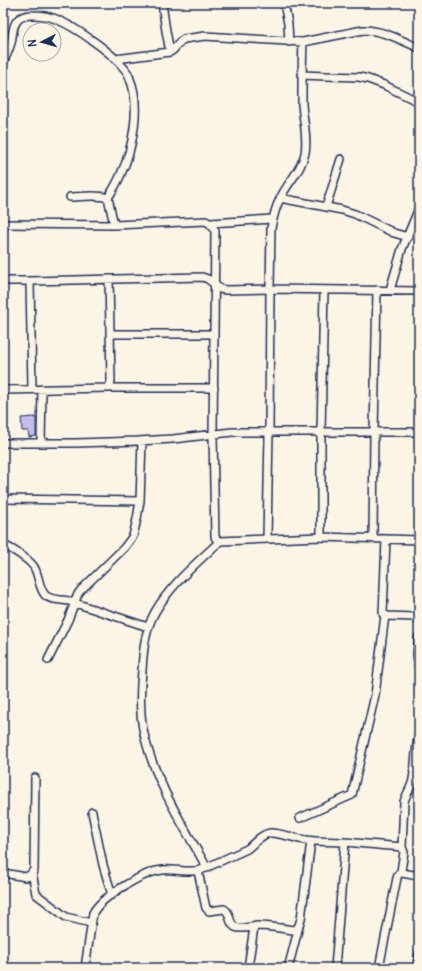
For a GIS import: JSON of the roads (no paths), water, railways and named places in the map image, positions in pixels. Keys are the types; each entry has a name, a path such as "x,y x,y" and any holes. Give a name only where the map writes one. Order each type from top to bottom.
{"street":[{"path":"162,3 170,52"},
{"path":"284,3 288,24 289,42"},
{"path":"3,63 11,42 15,23 25,15 35,15 58,19 94,42 116,59 123,67 130,78 136,108 133,130 122,173 108,198 114,225"},
{"path":"116,59 170,52 184,39 205,36 303,42 363,30 372,30 383,33 419,48"},
{"path":"267,539 270,248 272,219 280,198 301,164 305,153 306,139 302,104 303,42"},
{"path":"302,74 359,77 368,79 419,102"},
{"path":"326,207 341,159"},
{"path":"70,197 96,196 108,198"},
{"path":"280,198 355,214 408,237"},
{"path":"390,290 402,250 419,205"},
{"path":"3,224 114,225 206,221 210,223 272,219"},
{"path":"210,223 214,227 215,231 213,435 215,537 220,541 321,537 419,540"},
{"path":"3,281 202,276 220,289 226,290 270,289 419,291"},
{"path":"108,388 111,381 109,279"},
{"path":"30,281 32,389"},
{"path":"321,537 321,432 324,290"},
{"path":"373,538 377,290"},
{"path":"110,334 214,334"},
{"path":"3,390 214,388"},
{"path":"42,389 42,443"},
{"path":"3,443 142,441 232,432 419,432"},
{"path":"48,660 81,590 124,548 133,536 140,501 142,441"},
{"path":"3,499 140,501"},
{"path":"300,818 352,795 375,695 385,615 383,614 383,609 386,539"},
{"path":"206,868 162,787 152,761 144,733 141,709 141,681 148,626 170,591 220,541"},
{"path":"3,545 10,548 34,565 42,590 46,595 53,599 69,600 148,626"},
{"path":"385,615 414,617 419,620"},
{"path":"419,636 417,654 419,670"},
{"path":"379,968 397,878 401,871 404,852 402,848 404,802 405,796 416,779 415,752 419,734"},
{"path":"3,873 26,877 34,870 34,778"},
{"path":"92,812 103,865 112,895"},
{"path":"85,968 95,908 124,886 152,872 163,870 198,871 247,848 269,833 311,841 345,842 402,848"},
{"path":"288,968 302,919 311,841"},
{"path":"335,968 345,842"},
{"path":"198,871 206,908 209,911 226,910 234,926 238,928 265,926 293,930 299,926"},
{"path":"401,871 404,874 419,876"},
{"path":"32,872 36,894 66,917 92,923"},
{"path":"248,968 254,927"},
{"path":"416,968 419,954"}]}
